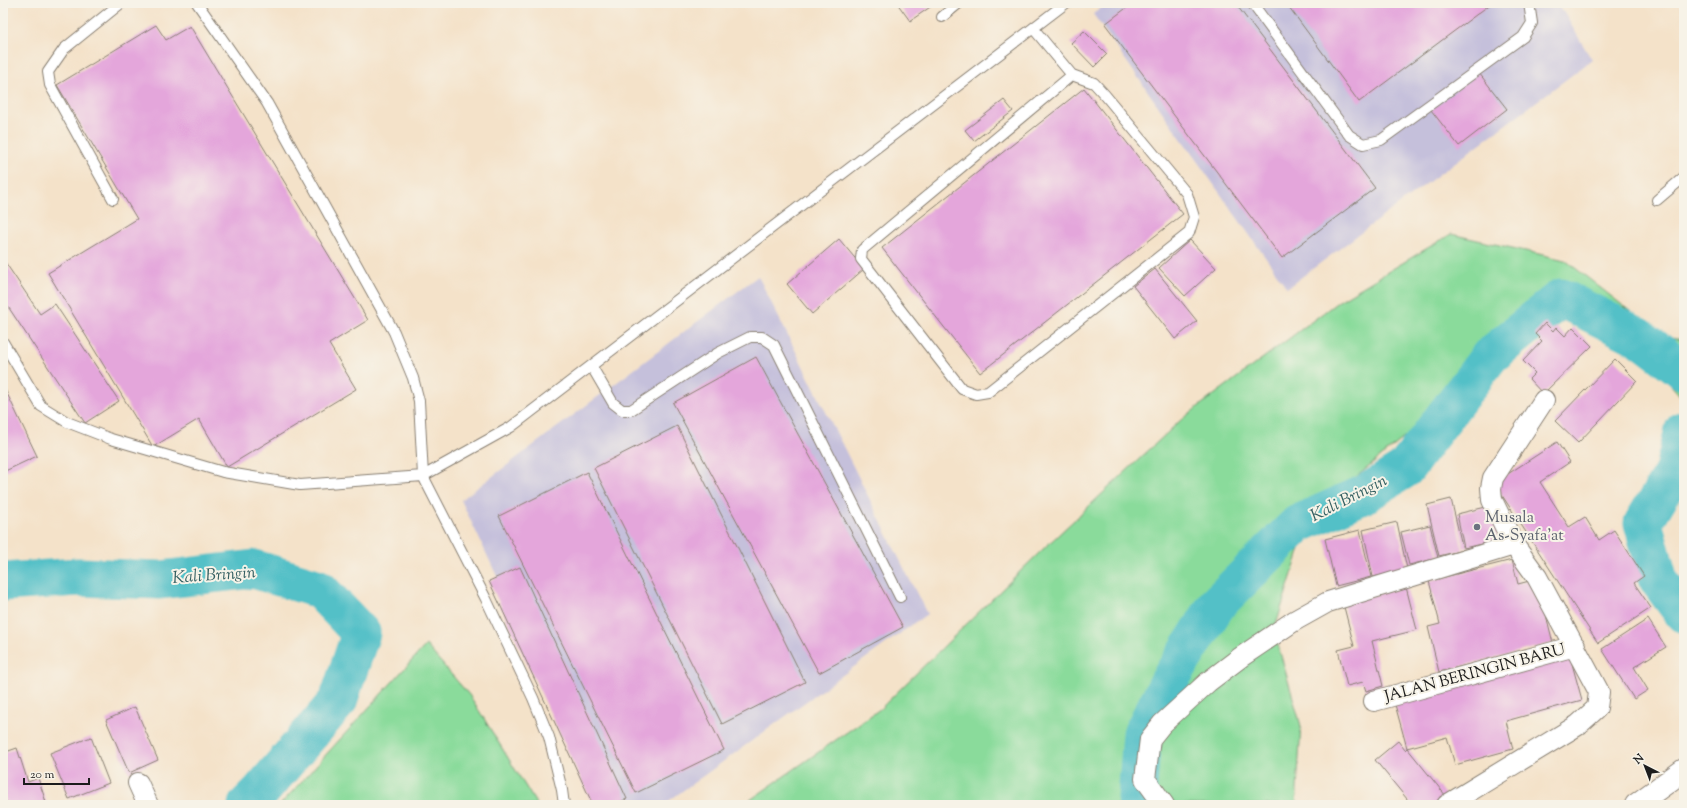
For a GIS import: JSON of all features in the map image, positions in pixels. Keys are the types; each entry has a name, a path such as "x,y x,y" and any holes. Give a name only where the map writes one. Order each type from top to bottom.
{"highway":[{"path":"1636,805 1684,770"}],"street":[{"name":"JALAN BERINGIN BARU","path":"1447,805 1578,725 1597,708 1600,692 1537,577 1514,545 1492,500 1491,488 1493,478 1544,400"},
{"path":"1164,805 1145,779 1150,739 1162,724 1208,682 1241,657 1294,621 1328,602 1514,545"},
{"name":"JALAN BERINGIN BARU","path":"1374,701 1575,646"},
{"path":"138,783 148,805"}],"lane":[{"path":"113,200 50,85 48,72 64,49 120,3"},
{"path":"197,3 267,103 394,332 419,400 423,476 486,599 533,698 549,737 562,790 564,805"},
{"path":"942,17 959,3"},
{"path":"3,342 41,406 67,422 112,439 223,472 300,485 423,476 511,427 592,367 1066,3"},
{"path":"1252,3 1349,135 1363,144 1381,140 1523,37 1532,24 1529,3"},
{"path":"1033,28 1072,75 1094,83 1105,95 1187,194 1194,217 1189,233 988,392 976,394 962,389 861,259 862,250 1072,75"},
{"path":"1657,200 1684,177"},
{"path":"592,367 613,403 622,410 631,410 718,353 750,337 762,337 774,345 900,597"}],"shaded area":[{"path":"1108,3 1558,3 1592,60 1287,288 1093,14"},
{"path":"758,276 927,614 663,805 605,805 461,500"}],"green space":[{"path":"1451,234 1565,260 1663,337 1684,340 1684,400 1647,358 1570,319 1547,317 1503,339 1427,419 1311,514 1274,631 1301,726 1296,805 743,805 880,709 1040,552 1182,419 1339,301"},
{"path":"426,645 470,696 537,805 280,805"}],"building":[{"path":"897,3 936,3 910,21"},
{"path":"1133,3 1235,3 1375,188 1282,258 1105,24"},
{"path":"1286,3 1492,3 1359,102"},
{"path":"156,25 166,40 190,26 368,320 329,344 356,389 227,467 199,419 153,447 48,273 137,219 57,85"},
{"path":"1084,31 1107,54 1094,67 1071,43"},
{"path":"1479,73 1507,109 1459,146 1431,110"},
{"path":"1084,88 1183,214 980,373 882,248"},
{"path":"1004,100 1013,111 974,141 965,130"},
{"path":"839,239 864,269 812,314 787,284"},
{"path":"1190,240 1216,268 1185,296 1159,268"},
{"path":"3,259 40,314 55,304 119,401 85,423 3,299"},
{"path":"1155,269 1197,321 1175,339 1133,286"},
{"path":"1545,323 1553,331 1556,327 1565,336 1573,327 1592,346 1543,394 1529,379 1535,373 1523,361 1542,341 1535,334"},
{"path":"756,357 903,627 819,673 673,403"},
{"path":"1615,359 1637,381 1578,443 1555,421"},
{"path":"3,385 37,456 3,472"},
{"path":"677,426 805,682 722,724 594,468"},
{"path":"1557,442 1570,462 1540,482 1569,527 1585,517 1599,540 1614,530 1644,576 1634,583 1651,608 1598,643 1494,483"},
{"path":"587,472 724,750 636,793 499,516"},
{"path":"1451,499 1463,550 1439,556 1427,505"},
{"name":"Musala As-Syafa'at","path":"1490,506 1498,540 1464,548 1457,514"},
{"path":"1397,522 1407,569 1373,577 1363,530"},
{"path":"1430,525 1438,558 1409,565 1401,532"},
{"path":"1360,530 1371,577 1336,586 1325,539"},
{"path":"1512,560 1518,584 1537,579 1553,643 1439,672 1428,627 1440,624 1429,581"},
{"path":"520,567 627,799 613,805 593,805 489,581"},
{"path":"1406,587 1417,630 1372,641 1383,686 1366,691 1363,682 1347,686 1338,650 1354,646 1343,603"},
{"path":"1648,619 1666,647 1634,667 1648,690 1634,699 1602,649"},
{"path":"1569,653 1582,700 1506,721 1513,749 1455,765 1447,737 1407,748 1394,701"},
{"path":"135,707 158,760 129,773 106,720"},
{"path":"91,737 109,783 69,799 50,753"},
{"path":"1398,741 1405,750 1407,748 1446,796 1434,805 1412,805 1375,760"},
{"path":"17,748 28,782 38,778 47,805 7,805 3,792 3,753"}],"waterway":[{"name":"Kali Bringin","path":"1141,805 1137,798 1142,734 1172,676 1217,604 1298,524 1365,494 1405,469 1490,356 1561,298 1639,337 1684,371"},
{"name":"Kali Bringin","path":"1684,430 1673,473 1643,523 1659,581 1684,614"},
{"name":"Kali Bringin","path":"3,582 79,577 160,580 254,569 319,589 361,633 338,701 261,791 247,805"}],"place":[{"name":"Musala As-Syafa'at","path":"1477,527"}]}
